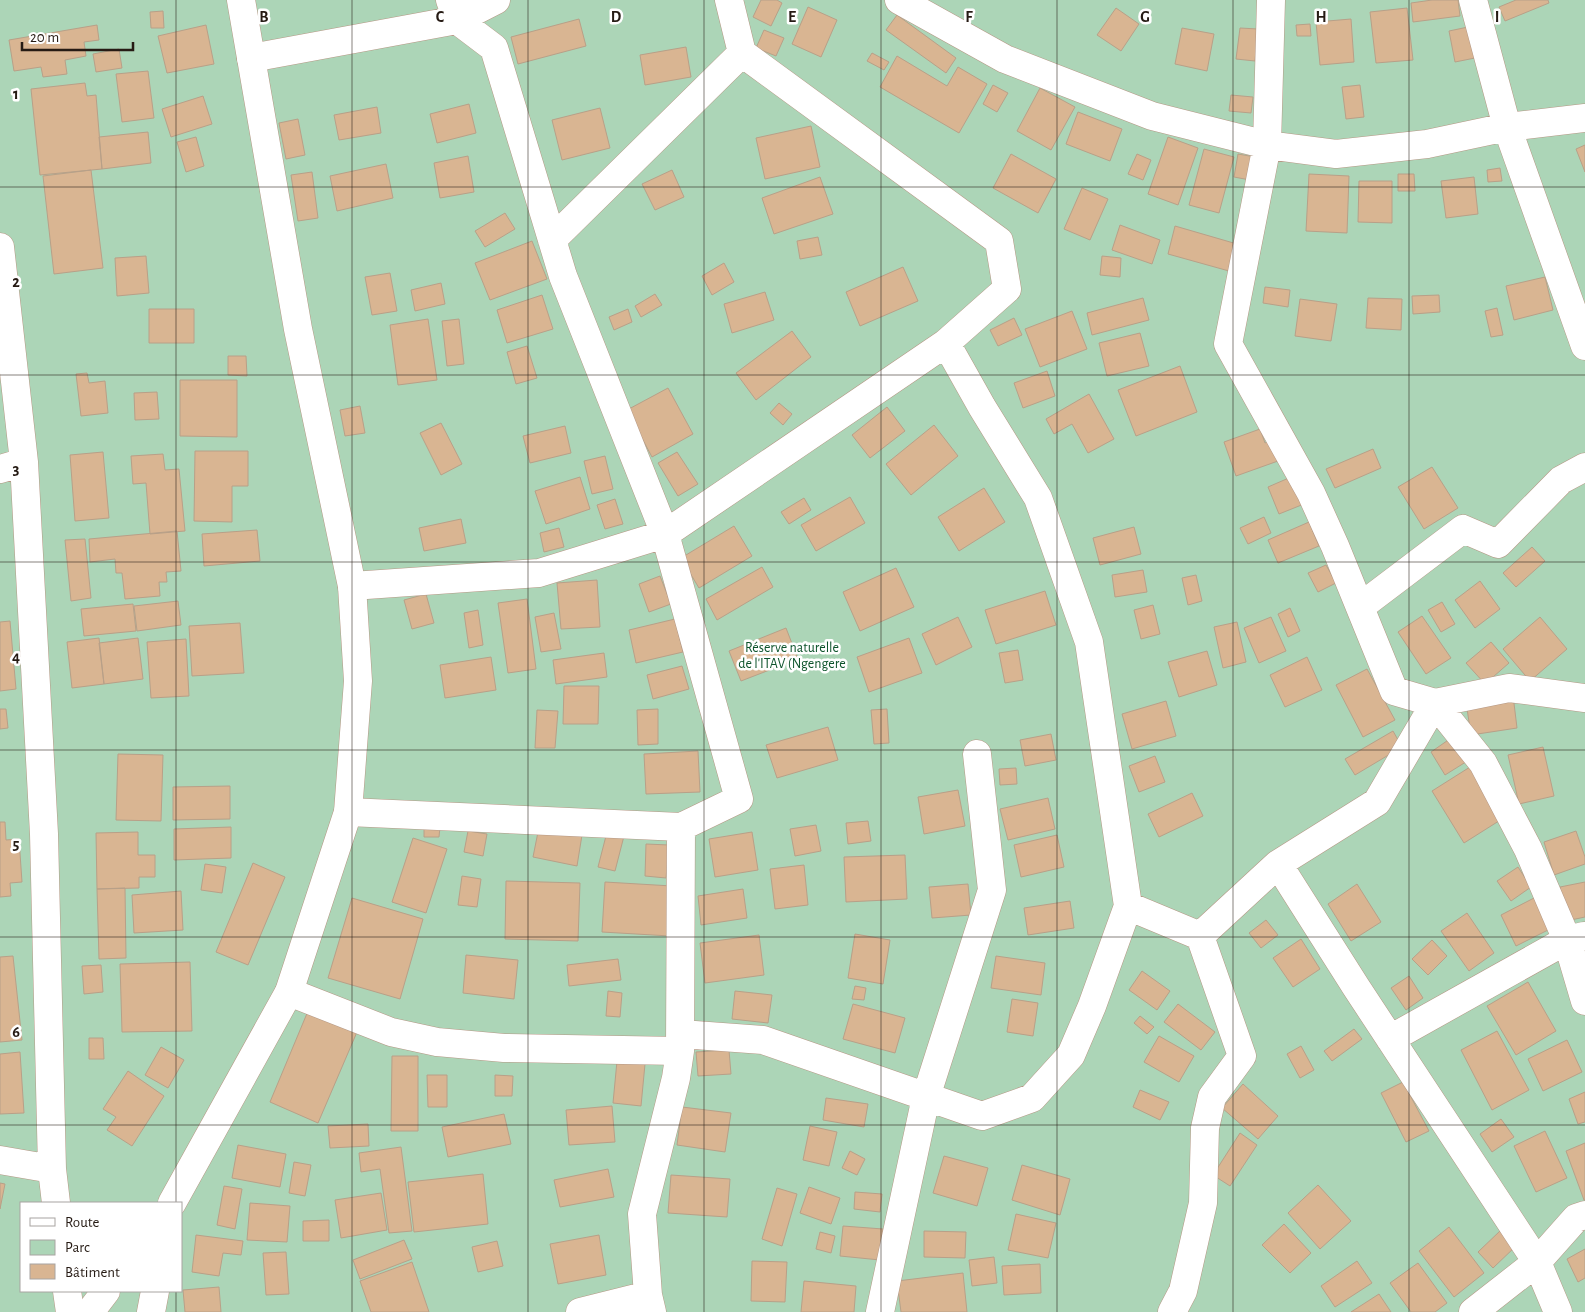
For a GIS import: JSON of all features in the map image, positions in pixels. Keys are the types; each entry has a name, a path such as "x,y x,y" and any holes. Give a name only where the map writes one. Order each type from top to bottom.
{"street":[{"path":"174,1202 289,992 348,812 358,680 352,586 298,329 241,0"},
{"path":"251,58 496,0"},
{"path":"352,586 540,573 665,534 946,343 1007,289 999,241 742,53 729,0"},
{"path":"899,0 1005,59 1152,116 1267,145 1336,154 1427,144 1507,127 1585,118"},
{"path":"1271,0 1267,145 1228,344 1311,493 1394,691 1435,703 1509,688 1585,698"},
{"path":"1474,0 1507,127 1585,346"},
{"path":"348,812 681,827 739,799 665,534 563,276 494,48 453,10"},
{"path":"552,240 742,53"},
{"path":"0,247 12,465 44,834 52,1169 56,1202"},
{"path":"289,992 391,1032 437,1042 504,1048 763,1040 982,1116 1032,1098 1071,1055 1092,1006 1128,906 1089,642 1038,498 982,407 946,343"},
{"path":"1360,607 1463,529 1498,544 1560,480 1585,467"},
{"path":"1200,936 1278,864 1377,802 1435,703"},
{"path":"1435,703 1483,762 1576,938 1585,1001"},
{"path":"880,1312 926,1097 992,890 977,754"},
{"path":"580,1312 650,1303 642,1214 676,1078 681,1042 681,827"},
{"path":"1278,864 1390,1039 1537,1262 1558,1312"},
{"path":"1128,906 1200,936 1242,1056 1212,1097 1204,1128 1203,1203 1183,1291 1172,1312"},
{"path":"1390,1039 1576,938"},
{"path":"0,1160 52,1169"},
{"path":"1473,1312 1537,1262 1576,1218 1585,1216"},
{"path":"68,1292 70,1312"},
{"path":"90,1312 105,1292"},
{"path":"151,1312 155,1292"}],"green space":[{"name":"Réserve naturelle de l'ITAV (Ngengere","path":"0,0 1585,0 1585,1312 0,1312"}],"building":[{"path":"761,0 777,0 782,3 771,26 753,17"},
{"path":"1432,0 1458,0 1460,16 1413,22 1411,3"},
{"path":"1516,0 1548,0 1549,3 1505,21 1499,7"},
{"path":"808,7 837,20 821,57 792,44"},
{"path":"1116,8 1139,24 1121,51 1097,35"},
{"path":"1407,8 1413,60 1376,63 1370,12"},
{"path":"163,11 164,28 151,28 150,12"},
{"path":"897,15 956,58 946,73 886,30"},
{"path":"579,19 586,46 518,64 511,37"},
{"path":"1351,19 1354,62 1320,65 1316,22"},
{"path":"1310,24 1311,36 1297,36 1296,25"},
{"path":"97,25 99,40 84,42 86,56 65,60 67,74 43,77 41,67 14,71 9,40"},
{"path":"206,25 214,64 167,73 158,36"},
{"path":"1468,27 1475,58 1455,62 1449,31"},
{"path":"1182,28 1214,34 1207,71 1175,64"},
{"path":"1240,28 1258,29 1255,61 1236,59"},
{"path":"764,30 784,38 776,56 756,48"},
{"path":"686,47 691,77 645,85 640,55"},
{"path":"119,49 122,68 96,72 93,54"},
{"path":"872,53 889,62 884,70 867,61"},
{"path":"897,56 947,86 958,67 987,84 959,133 880,87"},
{"path":"148,71 154,118 122,122 116,74"},
{"path":"85,83 87,96 96,95 102,169 40,175 31,89"},
{"path":"993,85 1008,93 997,112 983,104"},
{"path":"1360,85 1364,117 1346,119 1342,87"},
{"path":"1040,88 1075,107 1051,150 1017,131"},
{"path":"1231,95 1253,97 1251,113 1229,111"},
{"path":"203,96 212,124 171,137 162,109"},
{"path":"469,104 476,133 437,143 430,114"},
{"path":"377,107 381,133 339,140 334,115"},
{"path":"600,108 610,148 562,160 552,120"},
{"path":"1078,112 1122,129 1110,161 1066,144"},
{"path":"298,119 305,155 286,159 279,123"},
{"path":"811,126 820,167 765,179 756,138"},
{"path":"148,132 151,163 102,169 99,137"},
{"path":"196,137 204,166 186,172 177,142"},
{"path":"1168,137 1198,148 1178,205 1148,194"},
{"path":"1585,145 1585,172 1576,149"},
{"path":"1204,149 1234,157 1219,213 1189,205"},
{"path":"1011,154 1056,179 1038,213 993,188"},
{"path":"1137,154 1151,160 1143,180 1128,174"},
{"path":"1238,154 1255,157 1250,180 1234,177"},
{"path":"468,156 474,192 440,198 434,163"},
{"path":"386,164 393,198 337,211 330,176"},
{"path":"1500,168 1502,181 1488,182 1487,170"},
{"path":"91,170 103,268 54,274 43,176"},
{"path":"672,170 684,197 655,210 642,184"},
{"path":"312,172 318,218 298,221 291,175"},
{"path":"1309,174 1349,176 1347,233 1306,231"},
{"path":"1398,174 1414,174 1415,191 1398,191"},
{"path":"820,177 833,214 774,234 762,198"},
{"path":"1474,177 1478,214 1446,218 1441,181"},
{"path":"1359,181 1392,181 1392,223 1358,222"},
{"path":"1082,188 1108,199 1090,240 1064,229"},
{"path":"505,213 515,229 485,247 475,231"},
{"path":"1120,225 1160,240 1152,264 1112,250"},
{"path":"1175,226 1237,244 1229,271 1168,254"},
{"path":"818,237 822,255 800,259 797,241"},
{"path":"532,241 547,279 490,300 475,263"},
{"path":"146,256 149,293 117,296 115,258"},
{"path":"1102,256 1121,258 1120,277 1100,275"},
{"path":"724,263 734,282 712,295 702,276"},
{"path":"903,267 918,301 860,326 846,292"},
{"path":"390,273 397,311 372,315 365,277"},
{"path":"1545,277 1553,310 1514,320 1506,286"},
{"path":"441,283 445,304 415,311 411,290"},
{"path":"1265,287 1290,290 1288,307 1263,303"},
{"path":"765,292 774,320 732,333 724,304"},
{"path":"655,294 662,305 641,317 635,306"},
{"path":"542,295 553,329 507,343 497,310"},
{"path":"1439,295 1440,312 1413,314 1412,296"},
{"path":"1143,298 1149,320 1092,335 1087,313"},
{"path":"1368,298 1402,299 1401,330 1366,328"},
{"path":"1300,299 1337,304 1331,341 1295,336"},
{"path":"1497,308 1503,335 1491,337 1485,311"},
{"path":"149,309 194,309 194,343 149,343"},
{"path":"628,309 632,322 614,330 609,317"},
{"path":"1072,311 1087,349 1040,367 1025,329"},
{"path":"1014,318 1022,335 998,346 990,330"},
{"path":"428,319 437,380 398,385 390,325"},
{"path":"459,319 464,364 447,366 442,321"},
{"path":"792,331 811,357 756,400 736,373"},
{"path":"1140,333 1149,366 1107,376 1099,343"},
{"path":"527,346 537,378 516,384 507,352"},
{"path":"228,356 246,356 247,376 228,375"},
{"path":"1180,366 1197,412 1136,436 1118,390"},
{"path":"1047,371 1055,396 1023,408 1014,383"},
{"path":"87,373 89,383 105,381 108,413 81,416 76,374"},
{"path":"180,380 237,380 237,437 180,436"},
{"path":"668,388 693,434 652,457 627,410"},
{"path":"157,392 159,419 135,420 134,393"},
{"path":"1089,394 1114,439 1088,453 1072,424 1054,434 1046,419"},
{"path":"779,403 792,414 783,425 770,413"},
{"path":"360,406 365,433 345,436 340,410"},
{"path":"887,407 905,431 870,458 852,435"},
{"path":"441,423 462,464 441,475 420,433"},
{"path":"934,425 958,456 911,495 886,464"},
{"path":"565,426 571,453 530,463 523,436"},
{"path":"1260,429 1265,443 1271,440 1278,461 1236,476 1224,442"},
{"path":"1373,449 1381,468 1335,488 1326,469"},
{"path":"195,451 248,451 248,486 232,486 232,522 194,521"},
{"path":"103,452 109,518 75,521 70,455"},
{"path":"677,452 698,484 678,496 658,463"},
{"path":"163,454 165,470 179,469 185,531 150,534 146,483 133,484 131,456"},
{"path":"605,456 613,489 592,494 584,461"},
{"path":"1432,467 1458,508 1424,529 1398,487"},
{"path":"1298,474 1309,502 1279,514 1268,487"},
{"path":"580,477 590,509 546,524 535,491"},
{"path":"984,488 1005,522 959,551 938,517"},
{"path":"850,497 865,523 816,551 801,525"},
{"path":"804,498 811,510 789,524 781,512"},
{"path":"615,499 623,524 605,529 597,505"},
{"path":"1264,517 1271,533 1248,544 1240,528"},
{"path":"461,519 466,543 424,551 419,528"},
{"path":"1309,522 1319,546 1278,563 1268,540"},
{"path":"734,526 752,556 699,588 681,558"},
{"path":"1134,527 1141,554 1100,565 1093,538"},
{"path":"559,528 564,547 544,552 540,533"},
{"path":"257,530 260,561 204,566 202,534"},
{"path":"177,531 181,571 166,572 167,582 159,582 160,596 125,599 122,573 116,573 115,559 90,562 89,539"},
{"path":"85,539 91,598 71,601 65,540"},
{"path":"1532,547 1545,561 1516,587 1503,573"},
{"path":"1326,565 1336,583 1318,592 1308,573"},
{"path":"762,567 773,587 717,620 706,599"},
{"path":"896,568 914,607 860,631 843,592"},
{"path":"1143,570 1147,592 1115,597 1112,575"},
{"path":"1196,575 1202,601 1188,605 1182,578"},
{"path":"660,576 671,604 649,612 639,584"},
{"path":"597,580 600,627 561,629 557,583"},
{"path":"1480,581 1500,609 1475,628 1455,600"},
{"path":"1045,591 1056,625 996,644 985,610"},
{"path":"426,594 434,623 412,629 404,600"},
{"path":"527,599 536,669 508,673 498,603"},
{"path":"178,601 181,625 137,631 134,606"},
{"path":"1442,602 1455,624 1441,632 1428,610"},
{"path":"133,604 136,631 84,636 81,609"},
{"path":"1153,605 1160,634 1141,639 1134,610"},
{"path":"1290,608 1300,631 1288,637 1278,614"},
{"path":"478,610 483,645 469,648 464,613"},
{"path":"554,613 561,649 541,652 535,617"},
{"path":"1422,616 1451,658 1426,674 1398,632"},
{"path":"958,617 972,647 936,665 922,634"},
{"path":"1271,617 1286,651 1259,663 1244,628"},
{"path":"1540,617 1567,649 1530,681 1503,649"},
{"path":"675,619 683,652 636,663 629,630"},
{"path":"10,621 16,689 0,691 0,622"},
{"path":"1237,622 1246,662 1223,668 1214,627"},
{"path":"240,623 244,673 192,676 189,626"},
{"path":"786,628 798,659 741,681 729,651"},
{"path":"99,638 104,684 72,688 67,642"},
{"path":"138,638 143,679 104,684 99,643"},
{"path":"909,638 922,673 869,692 857,657"},
{"path":"186,639 189,696 151,698 147,642"},
{"path":"1491,642 1509,663 1485,684 1466,663"},
{"path":"1018,650 1023,680 1005,683 999,653"},
{"path":"1207,651 1217,685 1179,697 1168,662"},
{"path":"604,653 607,677 556,684 553,660"},
{"path":"491,657 496,690 445,698 440,665"},
{"path":"1307,657 1322,690 1285,707 1270,675"},
{"path":"682,666 689,689 653,699 647,675"},
{"path":"1367,669 1395,720 1363,737 1336,685"},
{"path":"564,686 599,686 598,724 563,724"},
{"path":"1513,695 1517,728 1471,735 1466,702"},
{"path":"1166,701 1176,736 1132,749 1122,714"},
{"path":"0,709 6,709 8,728 0,729"},
{"path":"658,709 658,744 638,745 637,710"},
{"path":"887,709 889,743 874,744 871,710"},
{"path":"537,710 558,711 555,748 535,748"},
{"path":"828,727 838,760 777,778 766,745"},
{"path":"1393,731 1402,747 1355,775 1345,759"},
{"path":"1051,734 1056,760 1025,766 1020,740"},
{"path":"1454,736 1469,760 1445,775 1431,752"},
{"path":"1543,747 1554,796 1519,804 1508,755"},
{"path":"698,751 700,792 646,794 644,754"},
{"path":"118,754 163,755 161,821 116,820"},
{"path":"1155,756 1165,782 1139,792 1129,766"},
{"path":"1470,767 1502,819 1464,843 1432,791"},
{"path":"1016,768 1017,784 1000,785 999,769"},
{"path":"230,786 230,819 173,820 173,787"},
{"path":"958,790 965,826 924,834 918,797"},
{"path":"1192,793 1203,816 1159,837 1148,814"},
{"path":"1048,798 1055,829 1008,840 1000,809"},
{"path":"868,821 871,841 848,844 846,823"},
{"path":"0,822 5,822 6,840 19,839 22,882 10,883 11,896 0,897"},
{"path":"816,825 821,851 795,856 790,829"},
{"path":"231,827 231,858 174,860 174,829"},
{"path":"424,827 440,827 439,837 424,837"},
{"path":"539,827 582,835 577,866 533,857"},
{"path":"468,831 487,834 483,856 464,852"},
{"path":"1576,831 1585,857 1585,864 1554,875 1544,842"},
{"path":"138,832 138,855 155,855 155,877 139,877 139,888 97,889 96,833"},
{"path":"607,832 624,836 615,871 598,867"},
{"path":"752,832 758,870 715,877 709,839"},
{"path":"1057,835 1064,867 1021,877 1014,845"},
{"path":"413,838 447,849 426,913 392,902"},
{"path":"646,844 669,845 666,878 645,876"},
{"path":"905,855 907,899 846,902 844,857"},
{"path":"253,863 285,877 248,965 216,952"},
{"path":"205,864 226,867 222,893 201,890"},
{"path":"804,865 808,905 775,909 770,869"},
{"path":"1518,867 1531,887 1511,901 1497,881"},
{"path":"462,876 481,879 477,907 458,905"},
{"path":"506,881 580,883 578,941 505,939"},
{"path":"605,882 672,886 670,936 602,932"},
{"path":"1585,882 1585,917 1566,921 1560,887"},
{"path":"968,884 971,915 932,918 929,887"},
{"path":"1357,884 1381,922 1351,941 1328,904"},
{"path":"125,888 126,958 99,959 97,889"},
{"path":"743,889 747,918 701,925 698,896"},
{"path":"181,891 183,930 134,933 132,895"},
{"path":"352,898 423,919 400,999 328,978"},
{"path":"1534,898 1550,929 1516,946 1501,915"},
{"path":"1070,901 1074,928 1028,935 1024,908"},
{"path":"1467,913 1494,953 1469,971 1441,931"},
{"path":"1266,920 1278,935 1261,948 1249,933"},
{"path":"855,934 890,940 883,984 848,978"},
{"path":"759,935 764,975 705,983 700,943"},
{"path":"1301,939 1320,969 1293,987 1273,958"},
{"path":"1432,940 1447,956 1428,975 1412,959"},
{"path":"466,955 518,960 514,999 463,993"},
{"path":"13,956 22,1040 0,1042 0,957"},
{"path":"996,956 1045,963 1041,995 991,988"},
{"path":"618,959 621,980 569,986 567,965"},
{"path":"190,962 192,1031 122,1032 120,964"},
{"path":"101,965 103,992 84,994 82,966"},
{"path":"1142,971 1170,991 1157,1010 1129,990"},
{"path":"1409,976 1423,998 1406,1010 1391,988"},
{"path":"1528,982 1556,1031 1516,1055 1487,1006"},
{"path":"855,986 866,988 864,1000 852,999"},
{"path":"608,991 622,993 620,1017 606,1016"},
{"path":"735,991 772,995 768,1023 732,1019"},
{"path":"1012,999 1038,1003 1033,1036 1007,1032"},
{"path":"853,1004 905,1018 895,1053 843,1039"},
{"path":"1178,1004 1215,1032 1201,1050 1164,1022"},
{"path":"308,1011 357,1032 318,1123 270,1102"},
{"path":"1140,1016 1154,1027 1147,1034 1134,1023"},
{"path":"1354,1029 1362,1039 1332,1061 1324,1051"},
{"path":"1497,1031 1529,1090 1492,1110 1461,1050"},
{"path":"1159,1036 1194,1056 1179,1082 1144,1062"},
{"path":"89,1038 103,1038 104,1059 89,1059"},
{"path":"1567,1040 1582,1072 1543,1091 1528,1059"},
{"path":"1301,1046 1314,1070 1300,1078 1287,1054"},
{"path":"161,1047 184,1060 168,1088 145,1075"},
{"path":"729,1050 731,1074 698,1076 696,1052"},
{"path":"20,1052 24,1113 0,1114 0,1054"},
{"path":"392,1056 418,1056 418,1131 391,1131"},
{"path":"617,1061 645,1064 641,1106 613,1103"},
{"path":"128,1071 164,1096 132,1146 107,1130 116,1117 103,1109"},
{"path":"427,1075 447,1075 447,1107 428,1107"},
{"path":"495,1075 513,1076 512,1096 495,1096"},
{"path":"1403,1082 1429,1131 1406,1142 1381,1093"},
{"path":"1243,1084 1278,1116 1258,1139 1222,1108"},
{"path":"1140,1090 1169,1102 1160,1120 1133,1107"},
{"path":"1585,1092 1585,1122 1578,1124 1569,1099"},
{"path":"826,1098 868,1104 864,1127 823,1120"},
{"path":"612,1106 615,1142 569,1145 566,1110"},
{"path":"682,1107 731,1113 725,1152 677,1145"},
{"path":"504,1114 511,1144 448,1157 442,1127"},
{"path":"1501,1119 1514,1137 1492,1152 1480,1134"},
{"path":"368,1124 369,1146 330,1148 328,1126"},
{"path":"810,1126 837,1132 829,1166 803,1160"},
{"path":"1545,1131 1567,1178 1536,1192 1514,1146"},
{"path":"1240,1133 1257,1145 1230,1186 1213,1175"},
{"path":"1585,1143 1585,1200 1584,1200 1566,1151"},
{"path":"238,1145 286,1154 280,1187 232,1178"},
{"path":"401,1147 412,1231 389,1233 380,1169 361,1172 359,1153"},
{"path":"850,1151 865,1159 857,1175 842,1168"},
{"path":"944,1156 988,1168 977,1206 933,1193"},
{"path":"294,1162 311,1165 305,1196 289,1193"},
{"path":"1022,1165 1070,1179 1060,1215 1012,1200"},
{"path":"608,1169 614,1197 560,1207 554,1180"},
{"path":"483,1174 488,1224 414,1232 408,1182"},
{"path":"671,1175 730,1179 727,1217 668,1213"},
{"path":"0,1183 5,1184 0,1209"},
{"path":"1318,1185 1351,1221 1320,1249 1288,1213"},
{"path":"224,1186 242,1189 235,1229 217,1225"},
{"path":"809,1187 840,1198 831,1224 800,1213"},
{"path":"777,1188 797,1194 782,1246 762,1239"},
{"path":"855,1192 882,1194 880,1212 854,1209"},
{"path":"381,1193 387,1230 341,1238 335,1200"},
{"path":"250,1203 290,1206 287,1242 247,1240"},
{"path":"1016,1214 1056,1223 1048,1258 1008,1250"},
{"path":"329,1220 329,1241 303,1241 303,1221"},
{"path":"1284,1224 1311,1253 1290,1273 1262,1245"},
{"path":"843,1226 883,1229 880,1260 840,1256"},
{"path":"1449,1227 1484,1273 1454,1297 1419,1251"},
{"path":"1501,1230 1516,1246 1493,1268 1478,1252"},
{"path":"924,1231 966,1232 965,1258 924,1257"},
{"path":"820,1232 835,1236 831,1253 816,1249"},
{"path":"196,1235 243,1241 241,1255 223,1253 219,1276 192,1272"},
{"path":"599,1235 606,1275 558,1284 550,1244"},
{"path":"404,1240 412,1259 360,1279 353,1260"},
{"path":"497,1241 503,1266 478,1272 472,1247"},
{"path":"1585,1249 1585,1278 1578,1282 1567,1259"},
{"path":"286,1252 289,1294 266,1295 263,1253"},
{"path":"994,1257 997,1283 972,1286 969,1260"},
{"path":"752,1261 787,1262 785,1302 751,1301"},
{"path":"1357,1261 1372,1283 1335,1307 1321,1286"},
{"path":"412,1262 429,1312 371,1312 360,1281"},
{"path":"1418,1263 1447,1303 1435,1312 1411,1312 1390,1283"},
{"path":"1040,1264 1041,1293 1004,1295 1002,1266"},
{"path":"963,1273 967,1312 901,1312 897,1281"},
{"path":"804,1281 856,1286 854,1312 801,1312"},
{"path":"219,1287 221,1312 185,1312 183,1290"},
{"path":"1379,1294 1391,1312 1351,1312"}]}
